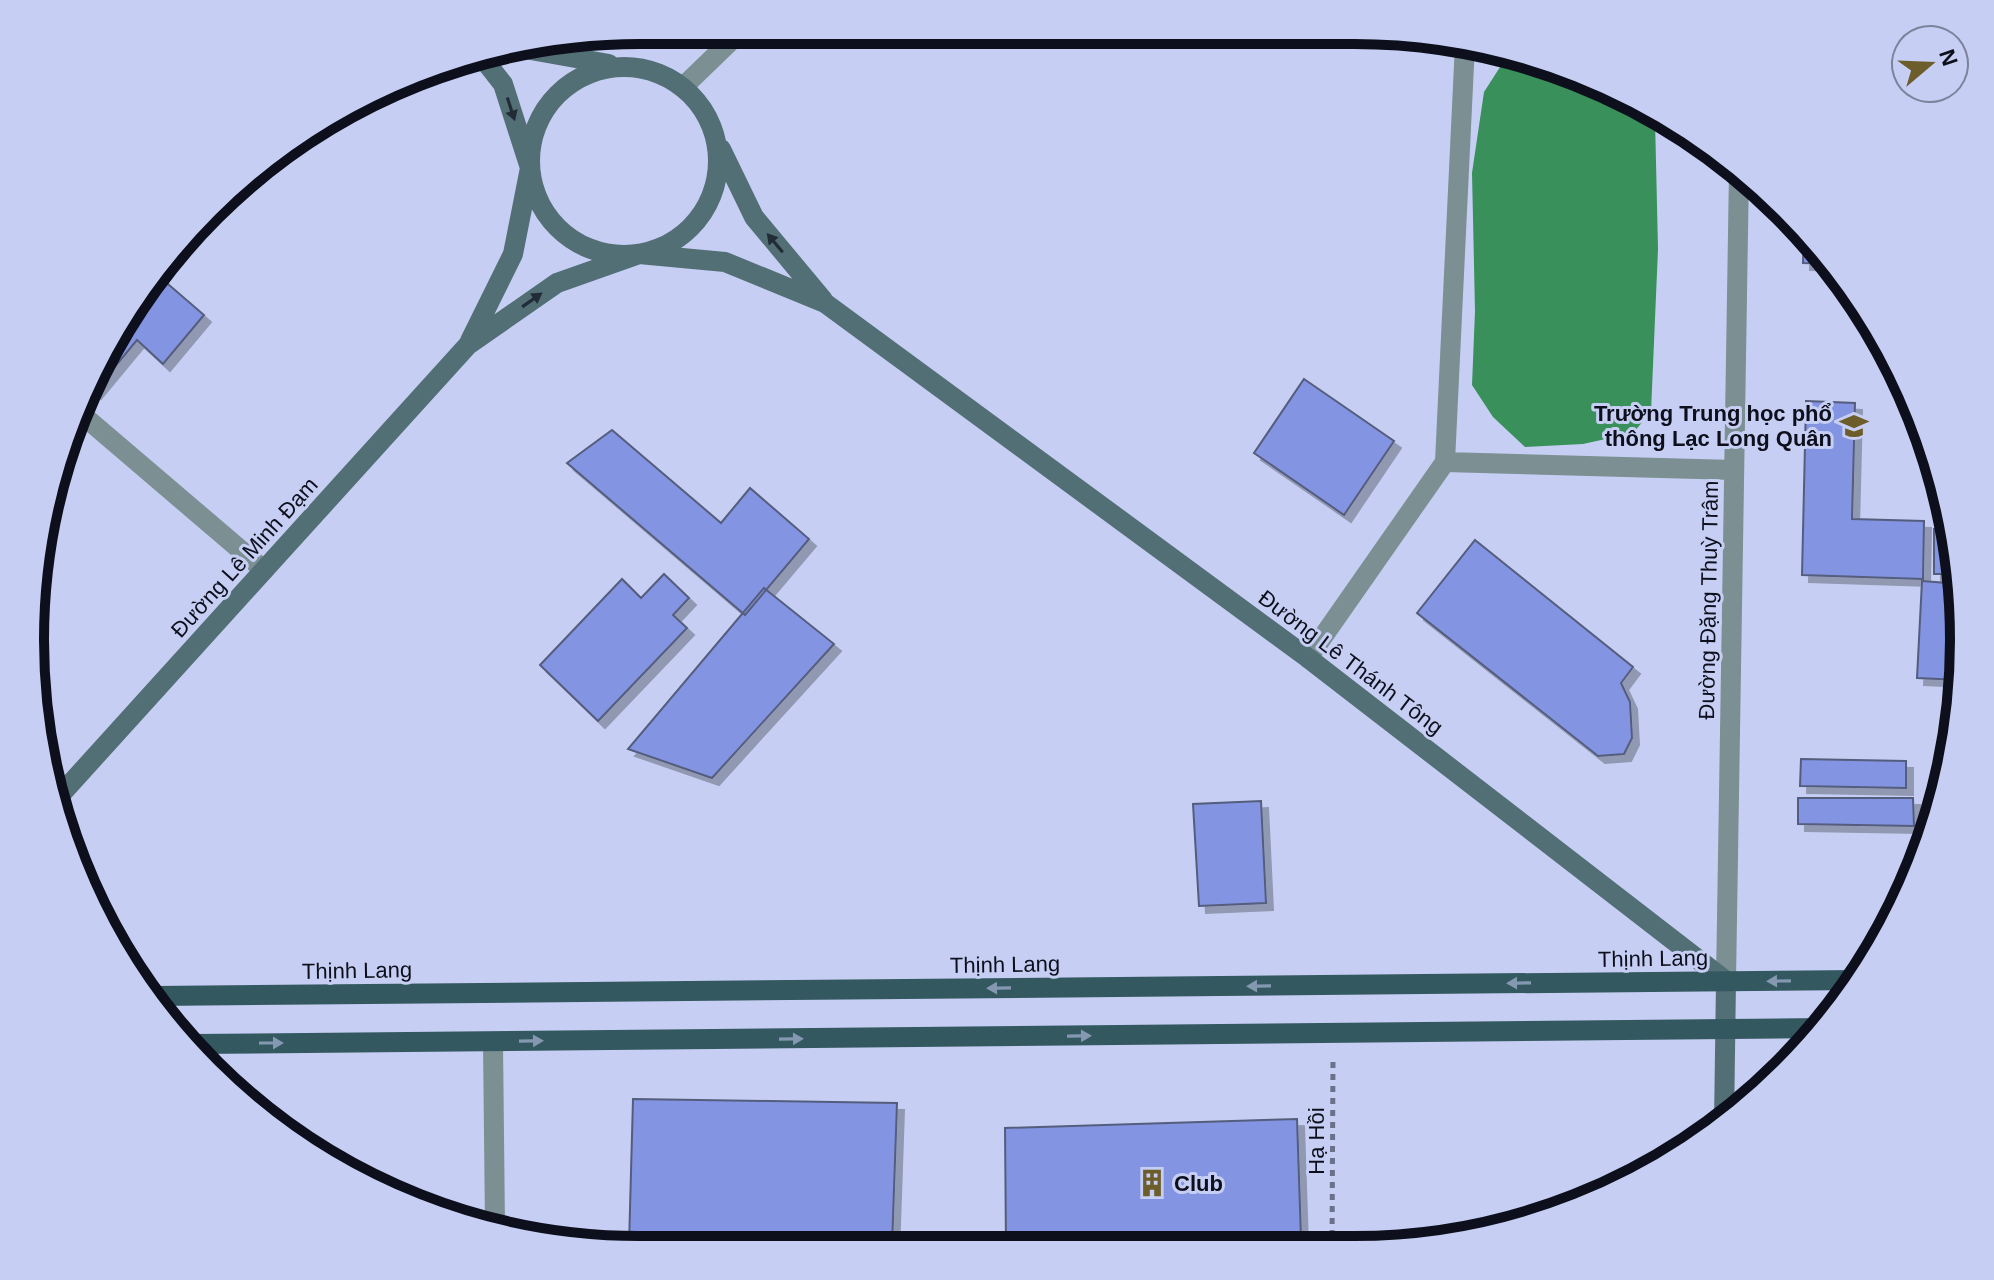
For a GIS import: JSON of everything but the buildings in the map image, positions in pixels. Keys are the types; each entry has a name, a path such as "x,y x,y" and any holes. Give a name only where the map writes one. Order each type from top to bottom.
{"main road":[{"path":"468,345 557,283 669,245 693,226 710,200 718,170 716,139 704,110 683,87 656,72 543,52"},
{"path":"487,64 503,84 538,199 555,225 580,244 608,254 639,254"},
{"path":"468,345 513,254 530,168 532,137 545,108 567,85 594,71 625,66"},
{"name":"Đường Lê Thánh Tông","path":"716,139 754,217 825,303"},
{"name":"Đường Lê Thánh Tông","path":"639,254 725,262 825,303 1308,658 1726,981"},
{"name":"Đường Lê Minh Đạm","path":"64,792 468,345"},
{"name":"Thịnh Lang","path":"162,996 1843,980"},
{"path":"1724,1107 1726,981"},
{"path":"203,1044 1806,1028"}],"street":[{"path":"683,87 728,44"},
{"path":"1308,658 1445,462 1465,54"},
{"name":"Đường Đặng Thuỳ Trâm","path":"1726,981 1739,185"},
{"path":"87,419 264,570"},
{"path":"1445,462 1734,470"},
{"path":"493,1042 495,1218"}],"path":[{"name":"Hạ Hồi","path":"1332,1236 1333,1033"}],"shaded area":[{"path":"1502,64 1582,89 1655,126 1658,249 1651,412 1633,433 1583,444 1525,447 1493,417 1472,385 1475,311 1472,173 1484,92"}],"place":[{"name":"Trường Trung học phổ thông Lạc Long Quân","path":"1854,426"},
{"name":"Club","path":"1152,1183"}]}
